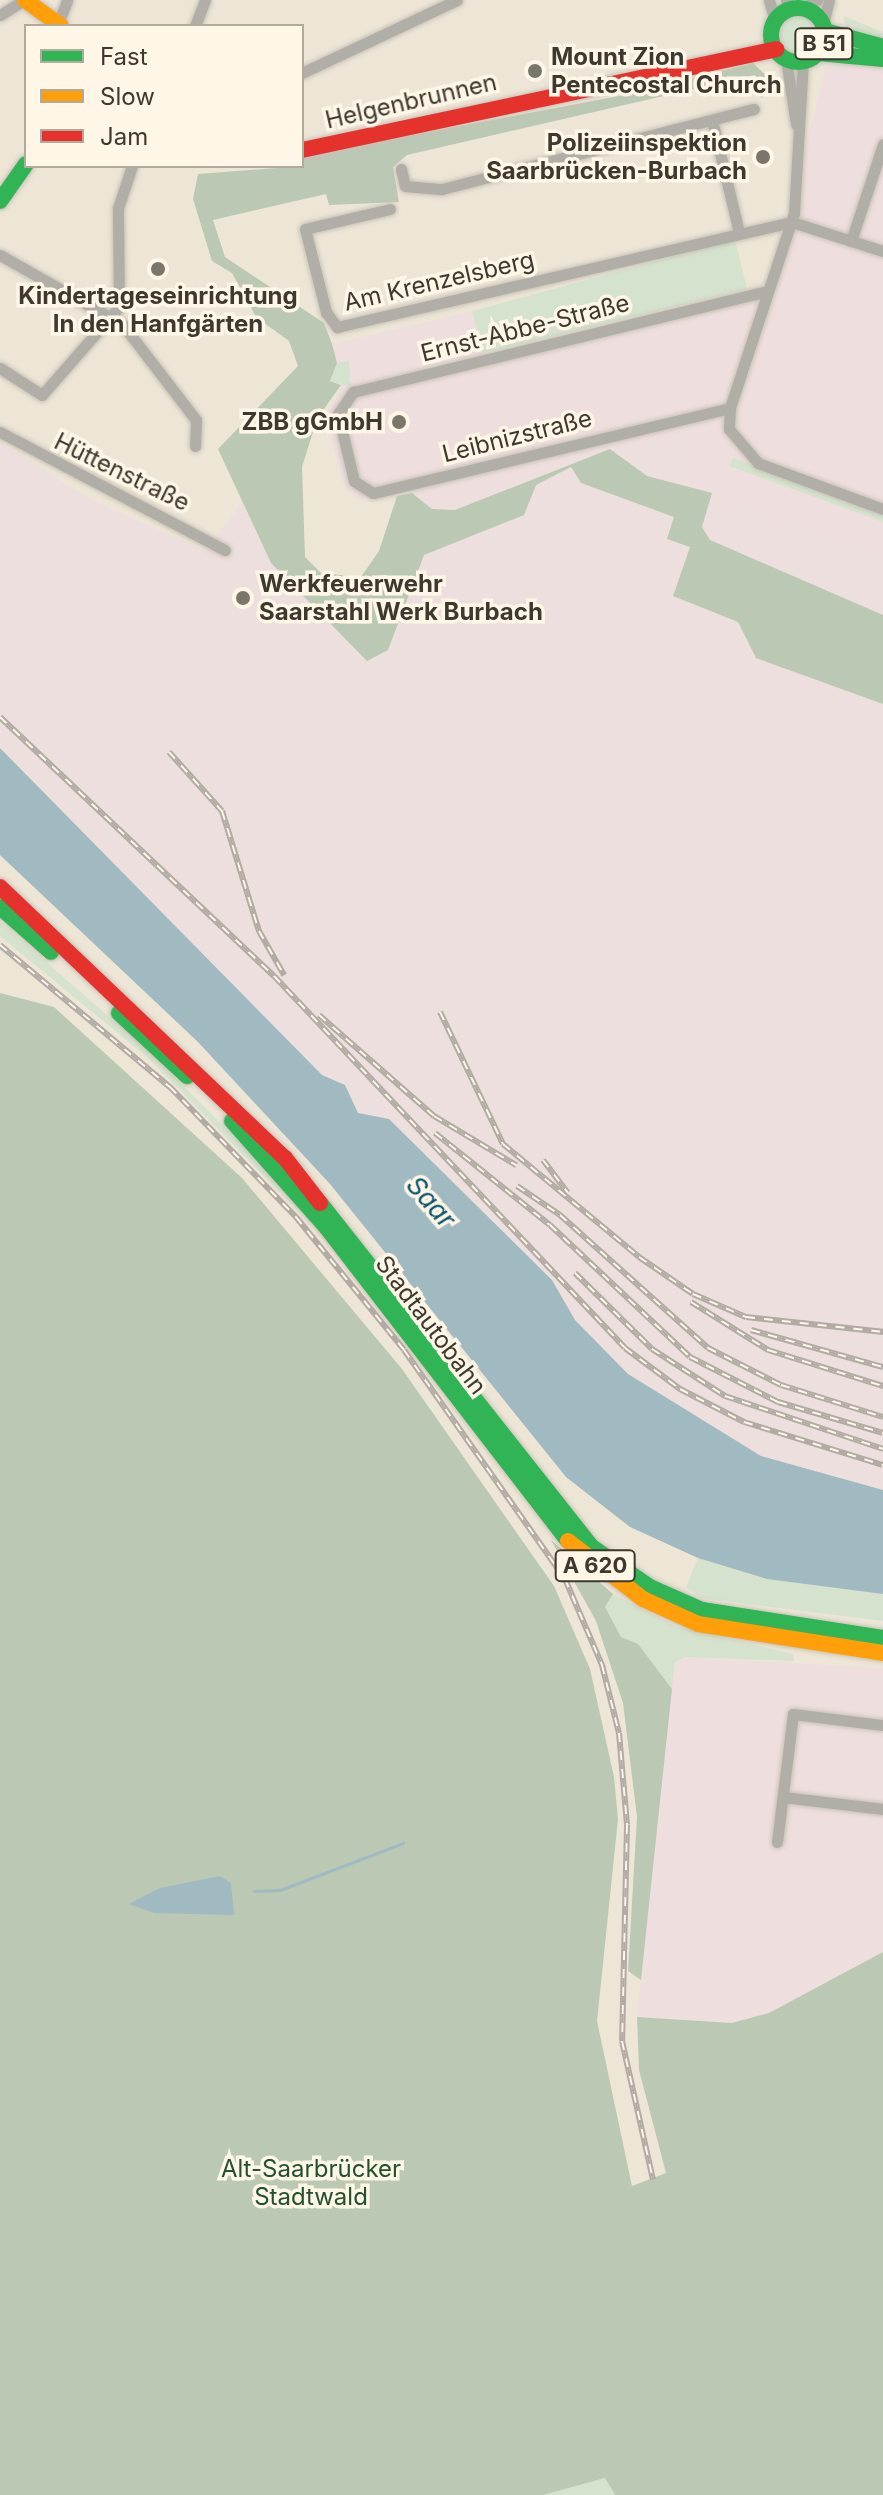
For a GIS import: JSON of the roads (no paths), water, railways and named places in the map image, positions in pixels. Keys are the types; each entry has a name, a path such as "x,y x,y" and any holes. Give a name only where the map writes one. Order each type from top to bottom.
{"main road":[{"path":"25,0 59,24"},
{"name":"B 51","path":"796,56 774,25 800,4 824,27 883,47"},
{"name":"Helgenbrunnen","path":"718,58 774,25"},
{"name":"B 51","path":"796,56 824,27"},
{"name":"B 51","path":"796,56 883,59"},
{"name":"Helgenbrunnen","path":"304,150 718,58 796,56"},
{"path":"0,201 24,167"},
{"name":"Stadtautobahn","path":"1,892 285,1158 592,1547 650,1587 702,1610 883,1638"},
{"name":"Stadtautobahn","path":"1,892 275,1168 377,1291 538,1510 583,1556 643,1599 698,1624 883,1653"}],"street":[{"path":"0,15 25,0"},
{"path":"60,24 67,0"},
{"path":"196,24 205,0"},
{"path":"304,72 457,0"},
{"path":"769,0 774,25"},
{"path":"824,27 829,0"},
{"path":"796,56 792,222 730,408 729,429 746,456 883,509"},
{"path":"401,169 405,186 442,189 713,124 754,109"},
{"path":"713,124 739,232"},
{"path":"851,241 883,144"},
{"path":"0,368 35,394 42,395 119,307 118,208 131,168"},
{"name":"Am Krenzelsberg","path":"390,209 305,229 326,312 337,327 792,222"},
{"path":"792,222 883,251"},
{"path":"0,255 111,317 131,332 196,420 195,446"},
{"name":"Ernst-Abbe-Straße","path":"345,447 338,414 349,393 768,291"},
{"name":"Leibnizstraße","path":"345,447 354,481 380,492 730,408"},
{"name":"Hüttenstraße","path":"0,432 225,550"},
{"path":"777,1842 793,1714 883,1725"},
{"path":"783,1797 883,1809"}],"water":[{"name":"Saar","path":"0,748 322,1075 345,1085 358,1113 389,1119 552,1280 575,1320 628,1374 761,1456 883,1490 883,1594 767,1579 698,1558 630,1527 566,1477 330,1184 198,1042 0,855"},
{"path":"220,1876 231,1883 234,1915 154,1913 129,1904 160,1888"}],"waterway":[{"path":"254,1891 280,1890 403,1843"}],"railway":[{"path":"0,717 274,976 625,1348 680,1389 744,1422 883,1465"},
{"path":"169,752 222,811 259,931 284,975"},
{"path":"0,945 170,1087 296,1217 404,1350 565,1579 602,1665 619,1733 627,1825 622,2041 653,2180"},
{"path":"440,1012 503,1144 639,1257 693,1294 746,1317 883,1332"},
{"path":"319,1015 434,1116 516,1165"},
{"path":"435,1133 550,1225 690,1357 778,1402 883,1433"},
{"path":"543,1160 568,1193"},
{"path":"517,1186 560,1215 708,1348 781,1385 883,1417"},
{"path":"575,1273 652,1349 725,1396 883,1449"},
{"path":"691,1302 768,1350 883,1386"},
{"path":"751,1330 883,1367"}],"place":[{"name":"Mount Zion Pentecostal Church","path":"535,71"},
{"name":"Polizeiinspektion Saarbrücken-Burbach","path":"763,157"},
{"name":"Kindertageseinrichtung In den Hanfgärten","path":"158,269"},
{"name":"ZBB gGmbH","path":"399,422"},
{"name":"Werkfeuerwehr Saarstahl Werk Burbach","path":"243,598"}],"park label":[{"name":"Alt-Saarbrücker Stadtwald","path":"311,2183"}]}
